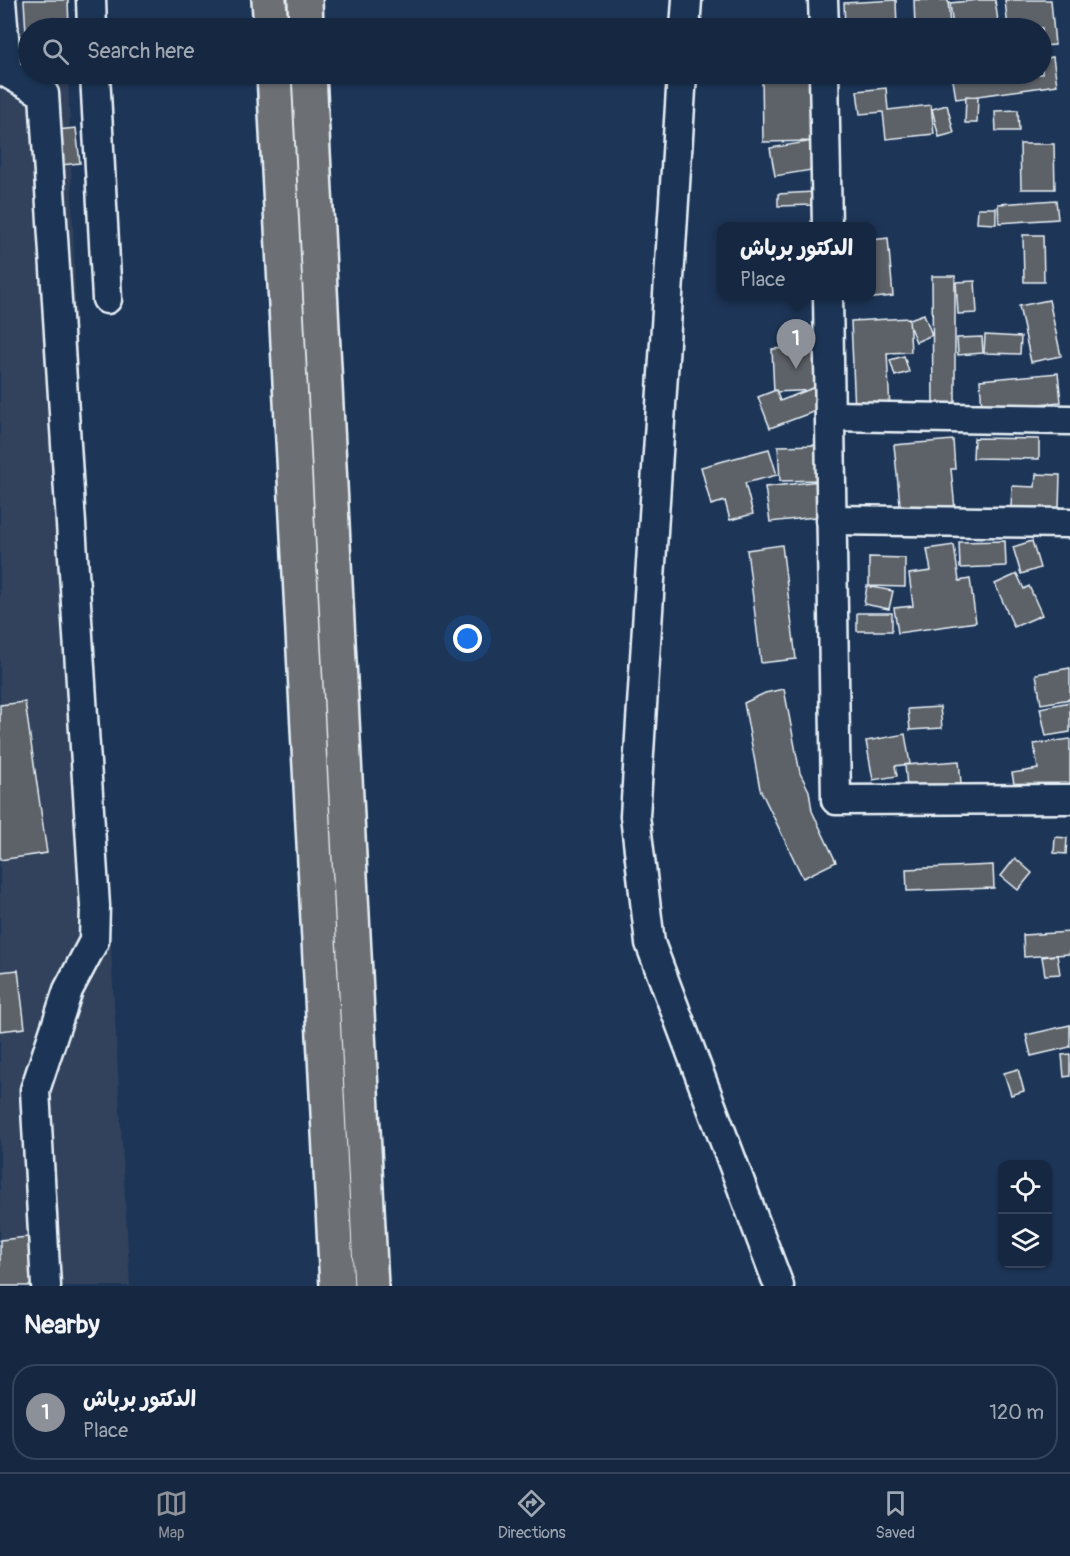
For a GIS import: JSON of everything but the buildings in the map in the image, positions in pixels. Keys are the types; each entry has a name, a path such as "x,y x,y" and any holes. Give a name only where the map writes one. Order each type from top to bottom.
{"main road":[{"path":"269,0 270,18"},
{"path":"305,0 306,18"},
{"path":"275,84 337,1286"},
{"path":"310,84 371,1286"}],"street":[{"path":"1,0 7,73 18,79"},
{"path":"91,0 92,18"},
{"path":"686,18 687,0"},
{"path":"823,0 824,18"},
{"path":"26,84 44,94 95,906 94,941 68,990 35,1090 46,1286"},
{"path":"96,84 107,299"},
{"path":"681,84 635,816 650,943 779,1286"},
{"path":"824,84 827,222"},
{"path":"828,300 836,800 1070,799"},
{"path":"830,416 1070,420"},
{"path":"831,520 1070,524"}],"shaded area":[{"path":"0,0 66,0 66,18 18,18 18,84 68,84 77,346 130,1286 0,1286"}],"place":[{"name":"الدكتور برباش","path":"796,369"}]}
